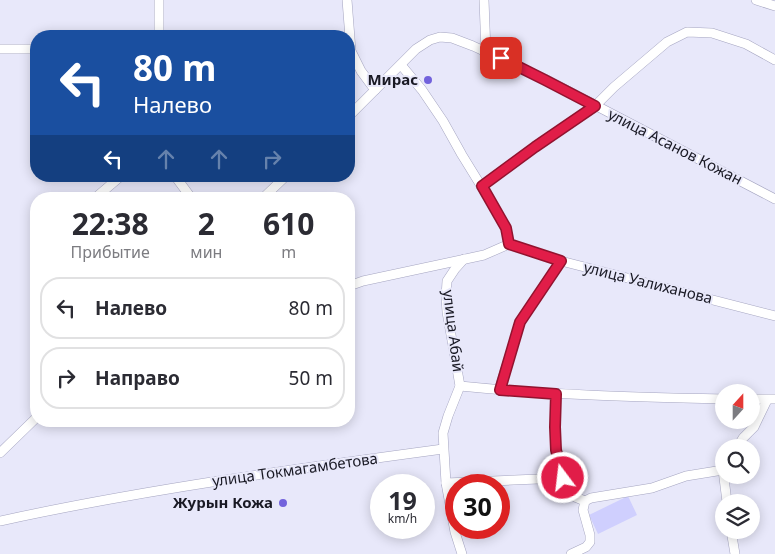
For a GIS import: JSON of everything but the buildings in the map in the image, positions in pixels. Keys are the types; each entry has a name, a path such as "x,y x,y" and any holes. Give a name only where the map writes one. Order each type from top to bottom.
{"street":[{"path":"158,30 159,0"},
{"path":"348,0 349,30"},
{"path":"484,0 486,52"},
{"path":"756,0 775,6"},
{"path":"482,186 595,106 614,87 660,48 687,32 712,33 746,44 775,60"},
{"name":"улица Асанов Кожан","path":"355,110 416,49 430,40 440,37 452,38 545,80 775,199"},
{"path":"0,49 30,49"},
{"path":"355,61 360,71 375,90"},
{"path":"355,284 484,255 509,244 506,228 443,121 422,90 401,65"},
{"path":"102,192 114,182"},
{"path":"269,192 280,182"},
{"name":"улица Уалиханова","path":"509,244 561,261 775,316"},
{"name":"улица Абай","path":"445,474 443,433 460,386 446,297 447,281 465,259"},
{"path":"500,390 520,322 561,261"},
{"path":"460,386 556,394 715,399"},
{"path":"556,394 556,450 563,478 575,498 585,501 591,498 652,488 686,476 715,470"},
{"path":"742,439 754,427 771,399"},
{"path":"0,453 30,424"},
{"name":"улица Токмагамбетова","path":"0,521 175,487 443,449"},
{"path":"510,480 563,478"},
{"path":"571,554 586,548 590,542 584,510 585,501"},
{"name":"улица Абай","path":"457,539 462,554"},
{"path":"732,539 735,554"}],"shaded area":[{"path":"628,496 637,515 598,534 589,515"}],"place":[{"name":"Мирас","path":"428,80"},
{"name":"Журын Кожа","path":"283,503"}],"route":[{"path":"501,58 595,106 482,186 506,228 509,244 561,261 520,322 500,390 556,394 556,450 563,478"}]}
